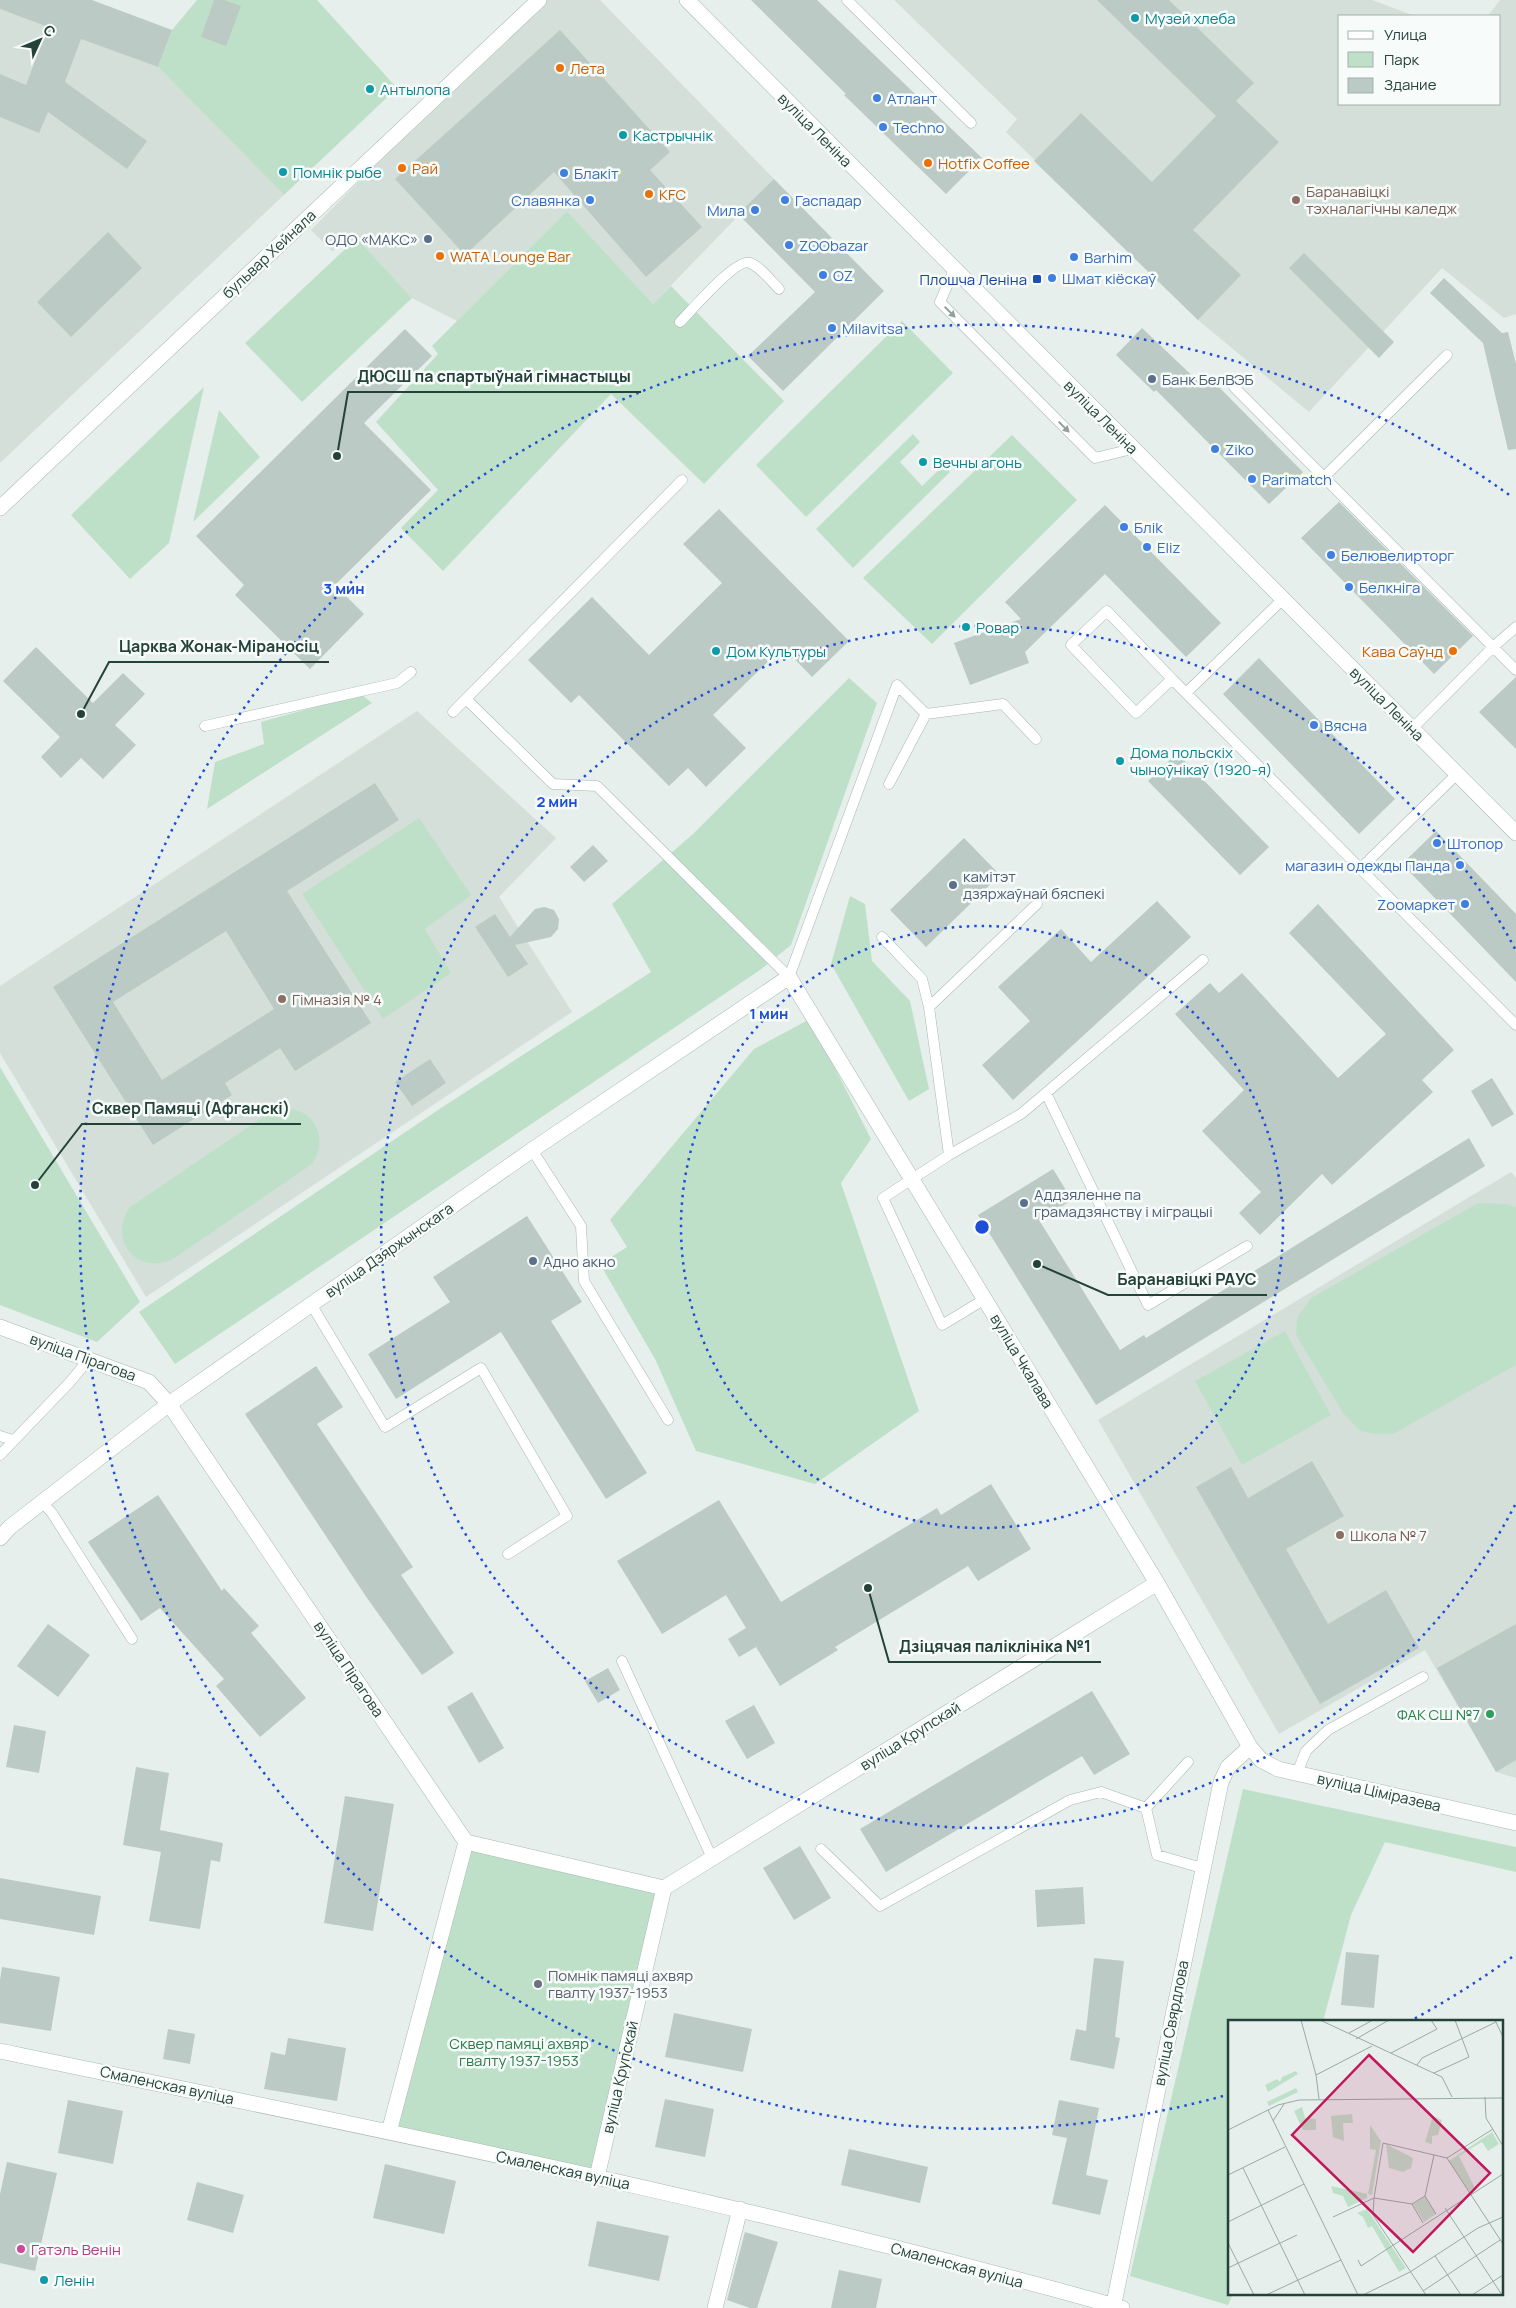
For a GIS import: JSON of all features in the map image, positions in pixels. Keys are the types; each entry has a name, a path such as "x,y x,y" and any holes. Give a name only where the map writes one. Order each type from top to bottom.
{"street":[{"name":"бульвар Хейнала","path":"0,508 539,0"},
{"name":"вуліца Леніна","path":"687,0 1132,450 1516,833"},
{"name":"вуліца Дзяржынскага","path":"0,1538 5,1524 42,1502 169,1404 532,1150 789,977"},
{"name":"вуліца Чкалава","path":"789,977 1157,1583 1250,1747"},
{"name":"вуліца Пірагова","path":"0,1327 89,1358 149,1382 169,1404 466,1842"},
{"name":"вуліца Крупскай","path":"597,2177 664,1888 1157,1583"},
{"name":"вуліца Ціміразева","path":"1250,1747 1262,1760 1278,1769 1516,1823"},
{"name":"вуліца Свярдлова","path":"1116,2307 1202,1868 1221,1782 1228,1767 1250,1747"},
{"path":"390,2132 466,1842 664,1888"},
{"name":"Смаленская вуліца","path":"0,2051 390,2132 740,2209 1116,2307"},
{"path":"715,2308 740,2209"}],"lane":[{"path":"847,0 971,122"},
{"path":"680,322 730,271 745,262 750,262 758,268 779,289"},
{"path":"954,270 940,302 1095,458 1132,450"},
{"path":"1324,477 1447,355"},
{"path":"1234,387 1516,670"},
{"path":"453,712 682,480"},
{"path":"1186,693 1283,599"},
{"path":"1172,679 1136,713 1072,645 1107,611 1172,679 1516,1025"},
{"path":"1412,729 1493,647 1516,627"},
{"path":"205,726 397,683 411,672"},
{"path":"466,698 553,784 597,786 789,977 897,685 926,714"},
{"path":"926,714 1003,704 1036,739"},
{"path":"889,784 926,714"},
{"path":"1360,869 1457,774"},
{"path":"929,1007 1037,904"},
{"path":"882,937 922,979 929,1007 949,1155"},
{"path":"985,1299 942,1325 883,1198 949,1155 1021,1114 1203,960"},
{"path":"1046,1093 1148,1306 1247,1246"},
{"path":"532,1150 581,1226 584,1281 668,1420"},
{"path":"311,1304 385,1427 481,1368 567,1516 508,1554"},
{"path":"0,1455 70,1382 89,1358"},
{"path":"0,1436 13,1440"},
{"path":"42,1502 52,1513 132,1638"},
{"path":"622,1661 712,1858"},
{"path":"1297,1773 1306,1751 1328,1730 1424,1677"},
{"path":"1146,1808 1188,1762"},
{"path":"821,1849 880,1906 1070,1800 1102,1792 1146,1808"},
{"path":"1146,1808 1158,1855 1202,1868"}],"shaded area":[{"path":"538,0 600,0 774,179 653,304 567,211 457,321 412,298 357,238 332,251 311,230"},
{"name":"Баранавіцкі тэхналагічны каледж","path":"894,0 1372,0 1412,15 1338,15 1338,105 1501,105 1501,15 1489,15 1500,0 1516,0 1516,314 1504,318 1442,268 1309,412 1198,320 1006,132 1017,119"},
{"path":"0,9 158,67 284,195 0,463"},
{"name":"Гімназія № 4","path":"417,711 556,838 499,897 572,1012 146,1297 0,1053 0,986"},
{"name":"Школа № 7","path":"1511,1172 1516,1178 1516,1778 1496,1772 1425,1650 1279,1734 1098,1420"}],"green space":[{"path":"197,0 317,0 397,88 284,195 158,67 172,30"},
{"path":"567,211 653,304 671,286 784,401 704,484 611,394 443,571 401,528 438,490 376,422 438,354 432,346"},
{"path":"357,238 412,298 302,402 245,343"},
{"path":"902,321 953,373 806,517 756,465"},
{"path":"204,387 169,543 130,579 71,515"},
{"path":"219,410 260,457 193,522"},
{"path":"913,434 920,442 900,462 922,486 944,465 950,472 853,568 816,529"},
{"path":"1012,435 1077,500 932,644 863,578"},
{"path":"849,678 877,703 791,945 760,970 175,1364 139,1312 441,1108 651,972 612,904 693,834"},
{"path":"361,694 372,703 207,809 215,762 264,744 261,722"},
{"path":"419,818 471,895 425,929 451,973 383,1019 302,894"},
{"path":"850,896 865,904 872,961 910,1001 929,1089 909,1101 831,964"},
{"path":"810,1019 871,1139 841,1183 919,1411 815,1484 696,1451 655,1359 600,1264 627,1247 610,1220 754,1049"},
{"path":"0,1067 140,1302 97,1342 0,1305"},
{"path":"285,1108 305,1114 316,1127 319,1145 312,1164 173,1259 160,1263 148,1263 138,1259 129,1252 124,1242 122,1231 124,1219 130,1207 269,1113"},
{"path":"1478,1203 1507,1204 1516,1207 1516,1365 1393,1434 1375,1434 1360,1431 1343,1413 1296,1335 1297,1318 1311,1298"},
{"path":"1285,1331 1331,1415 1242,1465 1195,1381"},
{"path":"1243,1789 1516,1847 1516,1872 1385,1842 1351,1915 1324,2020 1228,2020 1228,2296 1232,2296 1228,2305 1130,2276"},
{"name":"Сквер памяці ахвяр гвалту 1937-1953","path":"470,1847 658,1893 593,2172 397,2127"}],"building":[{"path":"0,0 92,0 172,30 158,67 81,39 65,82 147,141 127,169 48,112 39,133 0,117 0,74 26,85 48,27 0,9"},
{"path":"214,0 224,0 241,6 226,46 201,37"},
{"path":"751,0 817,0 982,158 946,194 844,95 846,94"},
{"path":"1097,0 1169,0 1254,83 1236,101 1279,142 1193,230 1241,275 1198,320 1034,161 1081,113 1152,182 1216,116"},
{"path":"560,30 670,152 650,170 702,227 646,277 554,172 465,255 395,179"},
{"path":"774,179 884,291 783,391 748,356 815,292 738,214"},
{"path":"108,232 142,268 71,337 37,302"},
{"path":"1304,253 1394,342 1379,358 1289,268"},
{"path":"1444,278 1502,333 1508,332 1516,364 1516,449 1508,450 1483,343 1430,293"},
{"path":"1142,328 1202,385 1210,378 1303,472 1269,504 1156,390 1154,392 1116,355"},
{"path":"405,329 432,356 364,423 431,490 335,585 364,614 310,669 235,595 244,585 196,536"},
{"path":"1339,502 1473,636 1434,674 1301,538"},
{"path":"1105,505 1221,623 1186,657 1105,574 1025,652 1029,663 970,685 954,643 1021,619 1005,602"},
{"name":"Дом Культуры","path":"719,509 849,641 812,677 783,647 713,715 746,748 706,787 688,768 669,786 579,695 571,703 528,660 592,597 649,655 722,583 683,544"},
{"path":"36,647 93,703 123,673 145,694 115,725 136,745 103,779 81,758 61,778 41,757 60,737 3,681"},
{"path":"1259,658 1395,799 1359,834 1223,694"},
{"path":"1516,677 1516,749 1479,712"},
{"path":"1177,753 1269,847 1240,875 1148,781"},
{"path":"375,783 399,820 287,891 371,1023 295,1071 280,1048 225,1083 232,1095 153,1145 53,987","holes":["226,931 274,1009 162,1080 113,1002"]},
{"path":"1436,831 1516,914 1516,982 1402,864"},
{"path":"964,838 1000,875 926,947 890,910"},
{"path":"593,845 608,861 584,882 570,867"},
{"path":"1157,901 1191,937 1013,1100 982,1065 1030,1021 998,987 1061,929 1091,962"},
{"path":"1318,904 1454,1050 1422,1080 1433,1092 1332,1185 1322,1174 1260,1235 1239,1213 1261,1192 1202,1131 1244,1090 1175,1014 1210,983 1219,993 1242,973 1338,1078 1386,1034 1289,933"},
{"path":"544,907 554,910 559,919 558,929 551,937 515,945 528,964 508,977 475,927 495,914 510,937 535,909"},
{"path":"430,1059 446,1083 412,1106 395,1082"},
{"path":"1492,1078 1514,1114 1492,1127 1471,1091"},
{"path":"1469,1138 1485,1166 1096,1405 978,1215 1053,1169 1072,1200 1039,1220 1120,1350 1144,1335 1146,1338"},
{"path":"527,1216 582,1302 551,1321 647,1473 606,1499 501,1332 396,1399 368,1354 450,1302 433,1277"},
{"path":"316,1366 343,1407 317,1424 413,1567 401,1575 454,1653 422,1675 367,1598 245,1414"},
{"path":"1312,1461 1344,1516 1286,1549 1328,1624 1386,1590 1419,1648 1320,1704 1196,1487 1231,1467 1248,1498"},
{"path":"991,1484 1031,1549 978,1581 968,1566 835,1647 838,1650 780,1686 756,1647 739,1657 728,1639 746,1628 726,1595 662,1634 617,1561 719,1500 781,1602 937,1508 941,1515"},
{"path":"158,1495 222,1591 224,1588 259,1626 251,1633 306,1698 260,1737 216,1686 224,1679 160,1608 141,1621 88,1542"},
{"path":"48,1624 90,1655 58,1697 17,1666"},
{"name":"ФАК СШ №7","path":"1516,1624 1516,1760 1496,1772 1437,1668"},
{"path":"608,1668 620,1690 598,1703 585,1681"},
{"path":"1092,1691 1130,1754 1094,1775 1082,1756 886,1872 860,1829"},
{"path":"472,1692 504,1748 479,1763 447,1707"},
{"path":"754,1705 775,1743 747,1759 725,1721"},
{"path":"14,1725 46,1731 39,1773 6,1767"},
{"path":"136,1767 169,1773 160,1830 223,1843 220,1862 211,1860 200,1929 149,1921 161,1852 123,1845"},
{"path":"345,1796 394,1804 373,1931 324,1923"},
{"path":"800,1846 831,1898 794,1920 763,1868"},
{"path":"0,1878 101,1896 94,1935 0,1919"},
{"path":"1083,1887 1085,1924 1037,1927 1035,1890"},
{"path":"1346,1952 1379,1955 1374,2008 1341,2005"},
{"path":"1094,1958 1124,1961 1115,2037 1120,2038 1114,2069 1070,2060 1076,2029 1086,2031"},
{"path":"2,1967 60,1977 51,2031 0,2023 0,1980"},
{"path":"674,2013 752,2029 743,2072 665,2057"},
{"path":"168,2029 195,2034 190,2064 163,2059"},
{"path":"288,2038 346,2048 337,2101 264,2089 271,2052 285,2055"},
{"path":"665,2099 714,2109 705,2157 655,2147"},
{"path":"68,2100 123,2111 113,2164 58,2153"},
{"path":"1059,2100 1099,2108 1086,2175 1108,2180 1100,2215 1052,2204 1067,2138 1052,2135"},
{"path":"849,2149 928,2167 920,2203 841,2185"},
{"path":"7,2162 57,2173 35,2271 0,2263 0,2194"},
{"path":"385,2164 456,2181 444,2234 373,2218"},
{"path":"197,2182 244,2195 233,2233 187,2220"},
{"path":"597,2221 669,2236 659,2281 588,2266"},
{"path":"745,2232 778,2242 757,2308 750,2308 727,2300"},
{"path":"839,2270 882,2279 876,2308 831,2308"}],"place":[{"name":"Музей хлеба","path":"1135,18"},
{"name":"Лета","path":"560,68"},
{"name":"Антылопа","path":"370,89"},
{"name":"Атлант","path":"877,98"},
{"name":"Techno","path":"883,127"},
{"name":"Кастрычнік","path":"623,135"},
{"name":"Hotfix Coffee","path":"928,163"},
{"name":"Рай","path":"402,168"},
{"name":"Помнік рыбе","path":"283,172"},
{"name":"Блакіт","path":"564,173"},
{"name":"KFC","path":"649,194"},
{"name":"Славянка","path":"590,200"},
{"name":"Гаспадар","path":"785,200"},
{"name":"Баранавіцкі тэхналагічны каледж","path":"1296,200"},
{"name":"Мила","path":"755,210"},
{"name":"ОДО «МАКС»","path":"428,239"},
{"name":"ZOObazar","path":"789,245"},
{"name":"WATA Lounge Bar","path":"440,256"},
{"name":"Barhim","path":"1074,257"},
{"name":"OZ","path":"823,275"},
{"name":"Шмат кіёскаў","path":"1052,278"},
{"name":"Плошча Леніна","path":"1037,279"},
{"name":"Milavitsa","path":"832,328"},
{"name":"Банк БелВЭБ","path":"1152,379"},
{"name":"Ziko","path":"1215,449"},
{"name":"ДЮСШ па спартыўнай гімнастыцы","path":"337,456"},
{"name":"Вечны агонь","path":"923,462"},
{"name":"Parimatch","path":"1252,479"},
{"name":"Блik","path":"1124,527"},
{"name":"Eliz","path":"1147,547"},
{"name":"Белювелирторг","path":"1331,555"},
{"name":"Белкніга","path":"1349,587"},
{"name":"Ровар","path":"966,627"},
{"name":"Дом Культуры","path":"716,651"},
{"name":"Кава Саўнд","path":"1453,651"},
{"name":"Царква Жонак-Міраносіц","path":"81,714"},
{"name":"Вясна","path":"1314,725"},
{"name":"Дома польскіх чыноўнікаў (1920-я)","path":"1120,761"},
{"name":"Штопор","path":"1437,843"},
{"name":"магазин одежды Панда","path":"1460,865"},
{"name":"камітэт дзяржаўнай бяспекі","path":"953,885"},
{"name":"Zooмаркет","path":"1465,904"},
{"name":"Гімназія № 4","path":"282,999"},
{"name":"Сквер Памяці (Афганскі)","path":"35,1185"},
{"name":"Аддзяленне па грамадзянству і міграцыі","path":"1024,1203"},
{"name":"Адно акно","path":"533,1261"},
{"name":"Баранавіцкі РАУС","path":"1037,1264"},
{"name":"Школа № 7","path":"1340,1535"},
{"name":"Дзіцячая паліклініка №1","path":"868,1588"},
{"name":"ФАК СШ №7","path":"1490,1714"},
{"name":"Помнік памяці ахвяр гвалту 1937-1953","path":"538,1984"},
{"name":"Гатэль Венін","path":"21,2249"},
{"name":"Ленін","path":"44,2280"}]}
